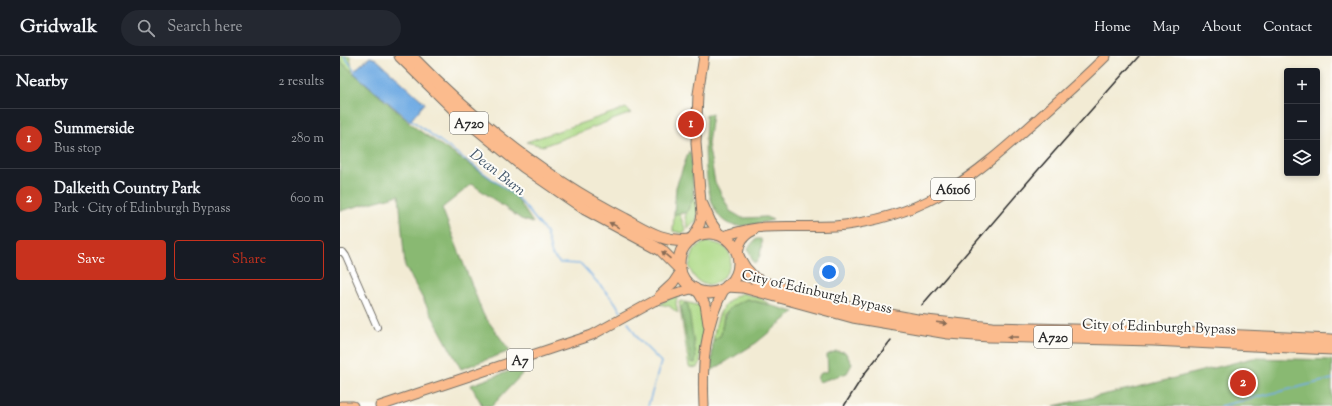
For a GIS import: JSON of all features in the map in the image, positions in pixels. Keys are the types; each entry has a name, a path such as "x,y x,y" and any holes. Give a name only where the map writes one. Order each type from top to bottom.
{"highway":[{"name":"A720","path":"400,56 464,119 524,167 586,209 661,250 681,270"},
{"name":"A720","path":"411,56 482,124 567,188 597,206 653,235 673,241 691,239"},
{"path":"703,234 722,236 732,244 738,257 738,271 726,287 710,292 696,289 687,282 681,270 681,254 691,239 703,234"},
{"name":"City of Edinburgh Bypass","path":"738,257 755,279 773,286 853,308 917,320 992,328 1147,332 1332,340"},
{"name":"City of Edinburgh Bypass","path":"726,287 743,287 853,317 948,333 989,336 1154,340 1332,349"}],"main road":[{"path":"691,239 700,224 702,214 696,143 698,94 704,56"},
{"name":"A6106","path":"722,236 758,228 824,227 852,224 891,217 929,202 956,187 997,155 1106,56"},
{"path":"701,199 712,222 722,236"},
{"path":"738,257 738,248 742,238 758,228"},
{"name":"A7","path":"654,301 674,283 681,270"},
{"path":"708,325 716,304 726,287"},
{"name":"A7","path":"380,406 592,335 654,301 676,292 696,289"},
{"path":"696,289 705,304 708,325 704,373 704,406"}],"street":[{"path":"340,252 343,252 346,256 377,327"}],"green space":[{"path":"340,56 350,56 353,73 340,61"},
{"path":"340,61 417,129 515,195 533,223 521,219 472,184 442,208 483,314 510,351 461,369 405,266 399,195 340,211"},
{"path":"626,108 631,113 543,146 526,142"},
{"path":"706,114 712,114 708,144 715,182 730,211 742,218 766,217 773,220 738,226 727,223 719,215 713,204 706,173"},
{"path":"689,151 691,154 694,197 686,213 674,214 676,187"},
{"path":"694,197 698,213 696,223 693,223 688,229 685,217"},
{"path":"679,213 686,231 682,233 673,231 674,214"},
{"path":"756,239 761,239 762,245 760,255 756,263 753,262 748,248"},
{"path":"707,242 723,246 730,254 730,264 725,274 717,282 707,285 697,280 689,267 696,248"},
{"path":"742,293 760,298 771,305 747,299 724,314 721,335 713,341 720,312 728,302"},
{"path":"678,294 676,303 678,313 669,306 659,304"},
{"path":"747,299 794,312 756,343 711,371 713,341 721,335 723,321 727,312 734,305"},
{"path":"681,301 701,306 703,329 700,364 697,368 689,367 679,302"},
{"path":"685,303 688,305 696,357 695,363 691,362 681,307"},
{"path":"836,351 845,352 852,364 847,373 819,382 817,379 819,374 828,371 827,355"},
{"path":"1253,358 1332,360 1332,406 1054,406 1151,384"},
{"path":"521,367 523,373 492,406 482,405 471,385"}],"water":[{"path":"370,57 376,59 425,103 410,121 354,73 357,68"}],"waterway":[{"name":"Dean Burn","path":"344,56 356,72"},
{"name":"Dean Burn","path":"410,119 518,198 546,232 552,255 560,263 581,264 615,302 621,312"},
{"name":"Dean Burn","path":"628,322 638,339 661,362 648,406"},
{"path":"1220,406 1332,379"}],"railway":[{"path":"922,305 1038,170 1139,56"},
{"path":"844,406 865,373 891,340"}],"place":[{"name":"Summerside","path":"691,124"},
{"name":"Dalkeith Country Park","path":"1243,383"}]}
